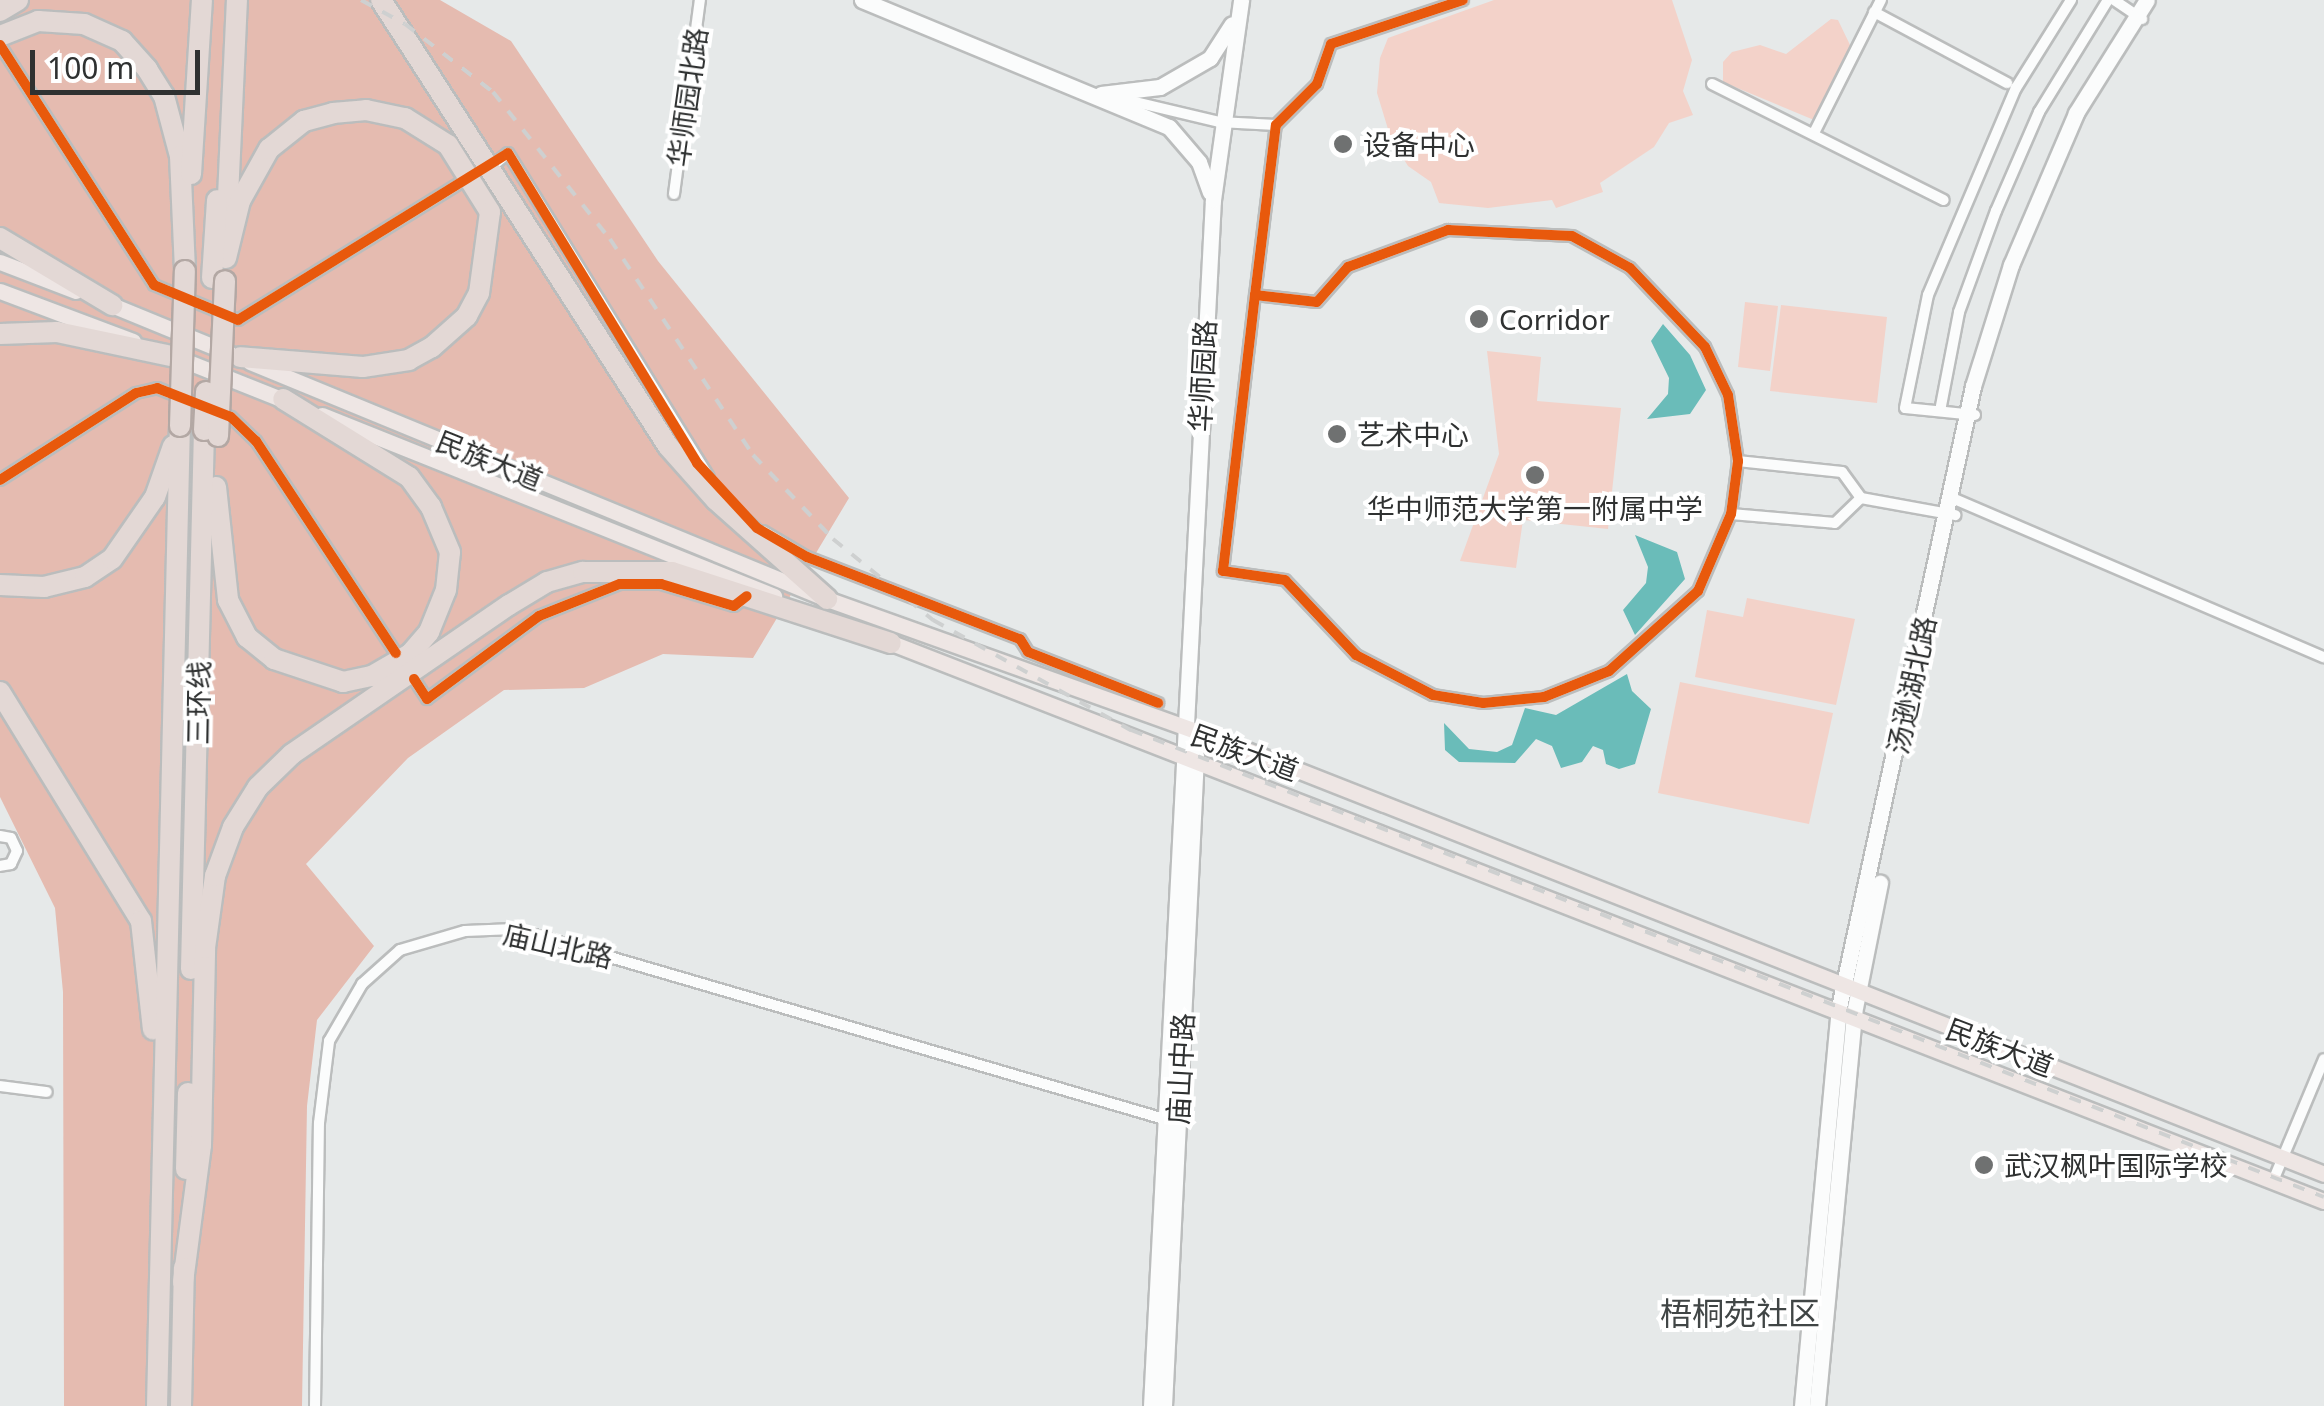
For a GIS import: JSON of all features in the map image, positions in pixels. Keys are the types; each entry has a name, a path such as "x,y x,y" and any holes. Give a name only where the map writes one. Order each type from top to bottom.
{"highway":[{"path":"0,11 18,0"},
{"name":"三环线","path":"158,1406 180,426 185,271 202,0"},
{"name":"三环线","path":"181,1406 211,433 229,0"},
{"path":"226,258 237,0"},
{"path":"381,0 668,446 716,500 826,598"},
{"path":"0,36 38,20 84,24 122,41 147,69 164,96 180,156 185,271"},
{"path":"218,279 240,201 269,150 304,122 333,113 366,110 405,118 434,136 470,171 490,212 479,294 467,316 432,348 410,360 363,367 240,358"},
{"path":"0,238 112,305"},
{"path":"0,334 57,332 176,356"},
{"path":"211,433 228,600 247,637 274,659 343,682 372,676 410,654 429,632 446,590 450,552 432,507 410,477 283,400"},
{"path":"0,585 44,587 85,576 112,560 155,497 180,426"},
{"path":"184,1282 201,1145 216,487"},
{"path":"205,948 215,876 233,827 258,787 292,754 547,582 583,572 672,572 891,643"},
{"path":"0,692 141,921 162,1153"}],"main road":[{"path":"862,0 1099,94 1169,127 1199,162 1212,200"},
{"name":"华师园路","path":"1190,755 1212,200 1219,122 1241,0"},
{"name":"汤逊湖北路","path":"1802,1406 1847,1010 1971,415 2018,268 2082,116 2147,0"},
{"name":"汤逊湖北路","path":"2139,17 2156,0"},
{"path":"1099,94 1160,86 1210,58 1237,17"},
{"name":"民族大道","path":"0,262 826,598 1189,731 2324,1174"},
{"name":"民族大道","path":"0,291 176,356 891,643 1847,1010 2324,1201"},
{"name":"庙山中路","path":"1164,1406 1172,1121 1190,755"},
{"name":"汤逊湖北路","path":"1817,1406 1847,1010"},
{"name":"庙山中路","path":"1151,1406 1172,1121"}],"street":[{"name":"华师园北路","path":"674,194 700,0"},
{"path":"1254,295 1317,302 1348,267 1448,230 1572,236 1630,268 1705,347 1728,395 1738,461 1731,514 1698,590 1609,671 1572,690 1508,703 1433,694 1356,655 1285,580 1224,571 1254,295 1276,125 1317,84 1332,44 1463,0"},
{"path":"1815,131 1881,0"},
{"path":"1971,415 1904,408 1928,295 2016,88 2071,0"},
{"path":"1940,411 1959,312 1996,211 2039,112 2111,0 2139,17"},
{"path":"1874,12 2007,84"},
{"path":"0,45 154,285 238,320 466,179"},
{"path":"1712,84 1815,131 1944,200"},
{"path":"1099,94 1219,122 1276,125"},
{"path":"496,162 508,153 697,464 758,528 807,557 1020,639 1028,652 1158,703"},
{"path":"0,480 136,392 158,388 231,416 256,441 396,653"},
{"path":"1738,461 1842,472 1861,498"},
{"path":"1731,514 1835,523 1861,498 1953,506 2324,657"},
{"path":"414,679 426,699 539,616 620,584 661,584 734,606 747,596"},
{"path":"0,836 11,838 18,851 11,864 0,866"},
{"name":"庙山北路","path":"315,1406 319,1123 329,1041 362,984 400,950 465,931 514,929 1172,1121"},
{"path":"2273,1180 2324,1059"},
{"path":"0,1086 47,1092"}],"shaded area":[{"path":"0,0 440,0 511,41 658,261 849,498 753,658 663,654 584,688 504,690 408,758 306,864 374,946 317,1020 307,1106 302,1406 64,1406 63,992 55,908 0,797"},
{"path":"1494,0 1672,0 1692,60 1683,91 1693,115 1669,123 1654,147 1600,183 1603,192 1556,208 1552,200 1488,208 1439,203 1431,182 1408,166 1391,139 1377,93 1380,58 1388,38"},
{"path":"1831,19 1838,20 1851,47 1814,120 1723,82 1723,62 1732,52 1760,45 1786,54"},
{"path":"1745,302 1778,306 1770,371 1738,367"},
{"path":"1781,305 1887,317 1877,403 1770,391"},
{"path":"1487,351 1541,357 1537,401 1621,408 1608,529 1523,520 1516,568 1460,561 1499,454"},
{"path":"1747,598 1855,619 1836,705 1695,677 1707,610 1743,617"},
{"path":"1680,682 1833,713 1809,824 1658,793"}],"water":[{"path":"1663,324 1690,355 1706,390 1690,414 1647,419 1668,394 1669,378 1651,341"},
{"path":"1635,535 1677,552 1685,579 1635,635 1623,610 1646,583 1648,567"},
{"path":"1627,674 1632,691 1651,709 1635,764 1619,769 1606,764 1603,750 1593,746 1582,762 1561,768 1552,746 1536,739 1515,763 1459,762 1445,750 1444,723 1469,749 1497,752 1512,745 1525,708 1556,715"}],"railway":[{"path":"361,0 405,24 493,92 610,239 753,455 833,539 933,620 1131,730 2324,1197"}],"cycle path":[{"path":"1255,295 1317,302 1348,267 1448,230 1572,236 1630,268 1705,347 1728,395 1738,461 1731,514 1698,591 1609,671 1544,697 1483,703 1433,695 1356,655 1285,580 1223,571 1255,295 1276,125 1317,84 1331,44 1463,0"},
{"path":"0,45 154,285 238,320 508,153 697,463 757,528 807,557 1020,639 1028,652 1158,703"},
{"path":"0,480 136,393 157,388 231,417 256,441 396,653"},
{"path":"414,679 427,699 539,616 620,584 661,584 734,606 747,596"}],"place":[{"name":"设备中心","path":"1343,144"},
{"name":"Corridor","path":"1479,319"},
{"name":"艺术中心","path":"1337,434"},
{"name":"华中师范大学第一附属中学","path":"1535,475"},
{"name":"武汉枫叶国际学校","path":"1984,1165"}],"district":[{"name":"梧桐苑社区","path":"1740,1313"}]}
